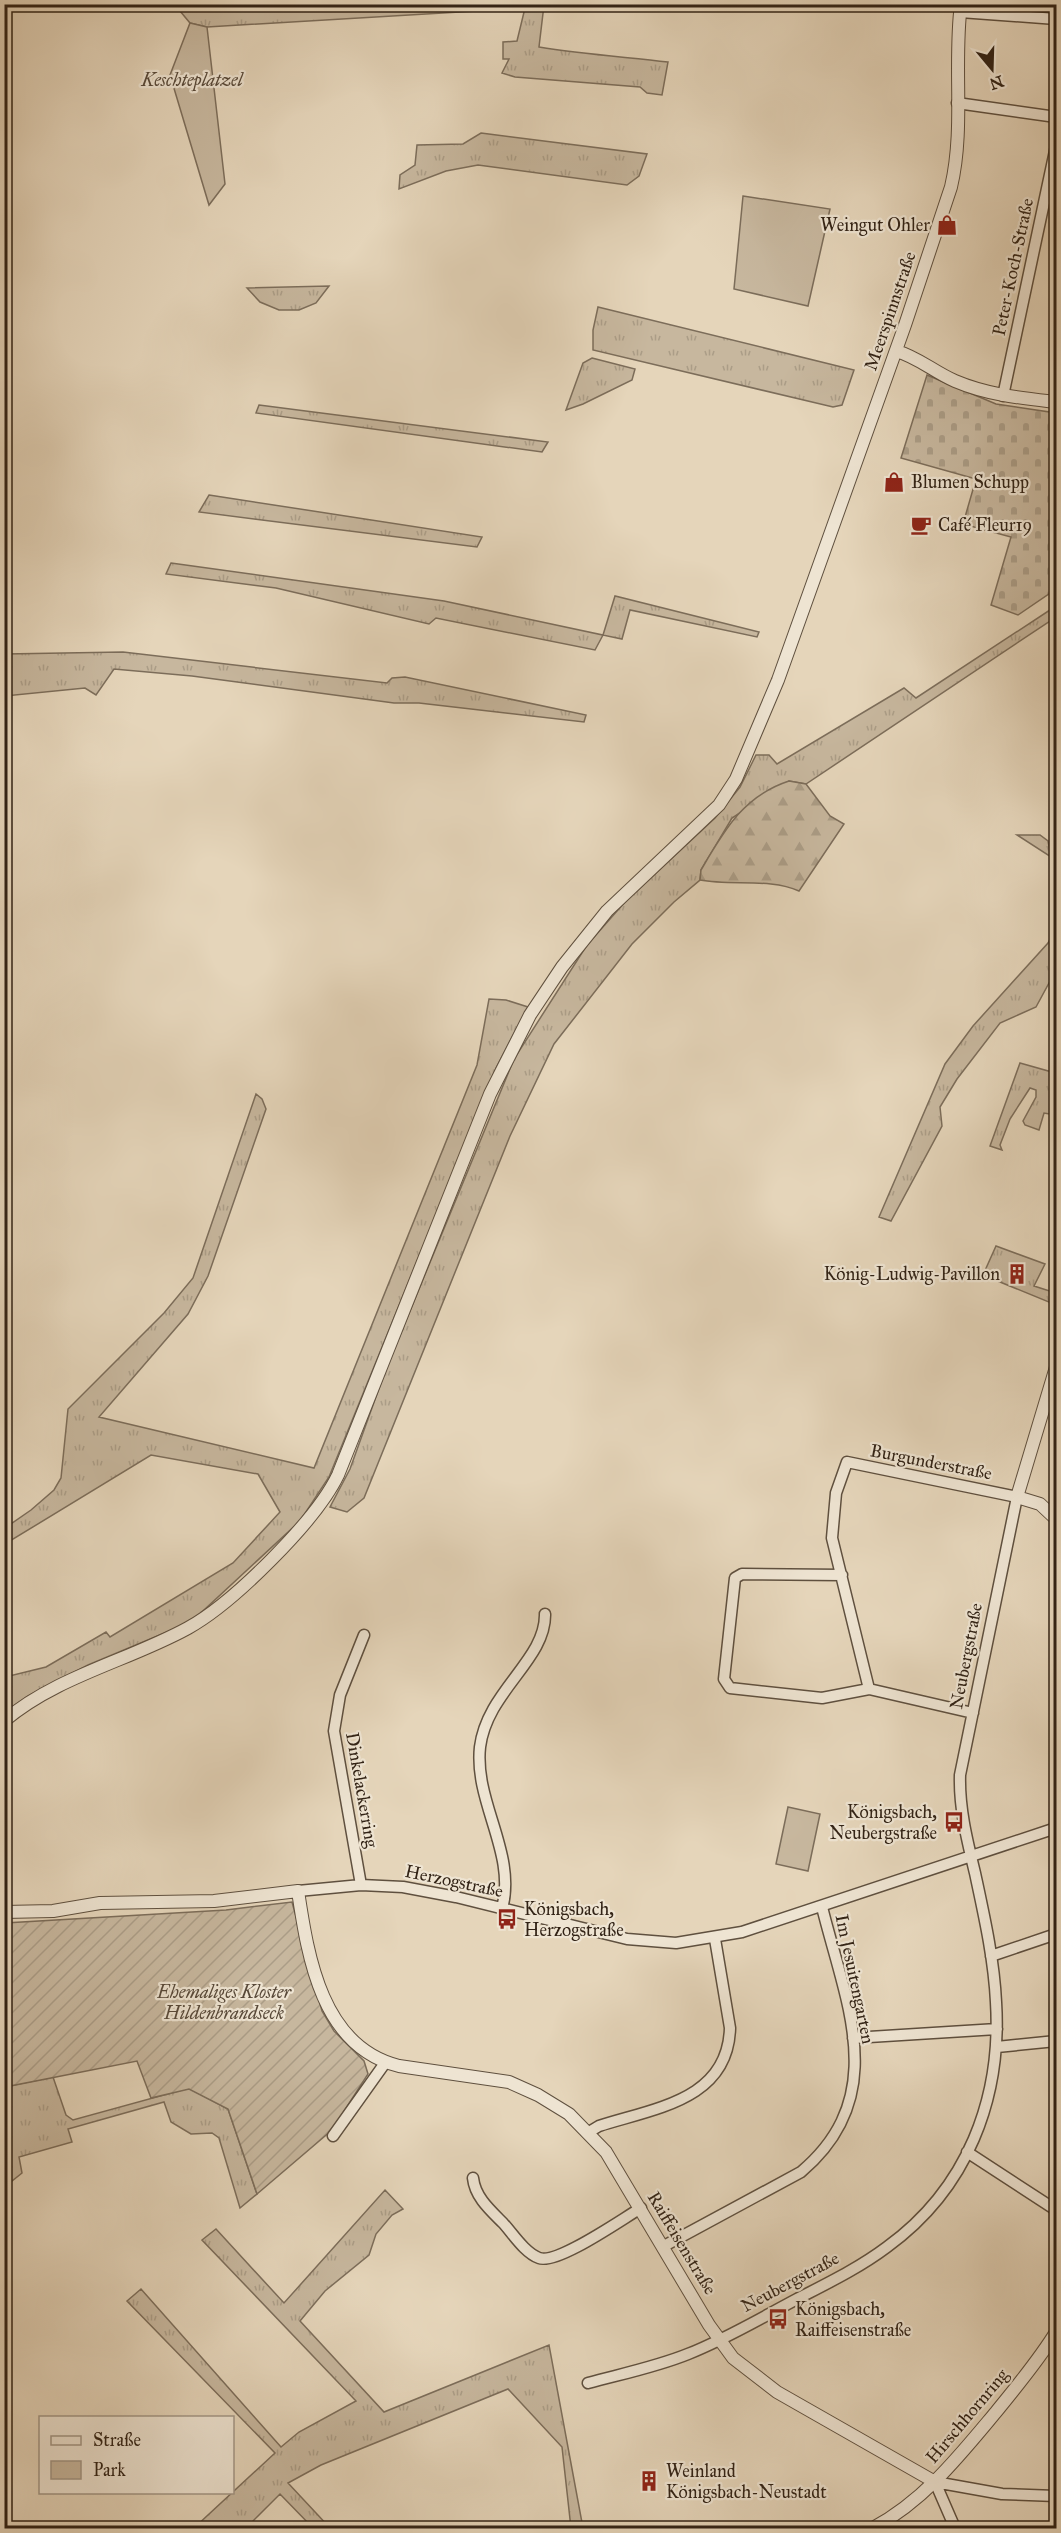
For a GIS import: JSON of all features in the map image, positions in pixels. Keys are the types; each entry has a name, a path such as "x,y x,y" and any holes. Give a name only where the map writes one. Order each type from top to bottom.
{"street":[{"path":"961,8 1056,19"},
{"name":"Meerspinnstraße","path":"4,1721 25,1704 51,1689 190,1627 276,1553 316,1512 327,1497 342,1466 490,1094 513,1045 552,982 594,926 719,804 736,779 778,680 896,351 951,187 961,8"},
{"path":"957,103 1056,117"},
{"name":"Peter-Koch-Straße","path":"1003,396 1056,146"},
{"path":"896,351 916,357 952,380 1003,396 1056,402"},
{"name":"Neubergstraße","path":"588,2383 669,2361 719,2340 842,2276 887,2248 906,2232 940,2196 968,2152 985,2112 992,2086 997,2029 991,1956 959,1791 1017,1497 1056,1367"},
{"name":"Burgunderstraße","path":"870,1689 832,1538 836,1493 847,1462 1017,1497"},
{"path":"1017,1497 1040,1504 1056,1519"},
{"path":"842,1575 738,1575 734,1584 724,1679 730,1688 822,1698 870,1689 973,1713"},
{"path":"502,1909 506,1877 482,1779 481,1746 494,1707 543,1636 546,1614"},
{"name":"Dinkelackerring","path":"362,1885 334,1731 340,1695 364,1635"},
{"name":"Herzogstraße","path":"4,1912 53,1911 100,1903 214,1901 298,1890 362,1885 403,1887 645,1942 676,1943 715,1939 822,1907 1056,1828"},
{"path":"298,1890 309,1947 330,2011 358,2046 386,2063 333,2136"},
{"name":"Im Jesuitengarten","path":"664,2246 785,2183 818,2158 841,2126 853,2097 855,2064 853,2038 822,1907"},
{"path":"991,1956 1056,1934"},
{"path":"589,2132 599,2126 691,2094 712,2080 720,2069 730,2041 730,2028 715,1939"},
{"path":"853,2038 997,2029"},
{"path":"997,2047 1056,2041"},
{"name":"Raiffeisenstraße","path":"386,2063 510,2082 555,2105 589,2132 606,2152 719,2340 733,2358 761,2382 935,2482"},
{"path":"968,2152 1056,2210"},
{"path":"473,2178 475,2189 490,2210 531,2253 546,2259 561,2254 641,2208"},
{"name":"Hirschhornring","path":"935,2482 1020,2382 1056,2332"},
{"path":"873,2529 935,2482 956,2529"},
{"name":"Hirschhornring","path":"935,2482 1002,2494 1056,2496"}],"green space":[{"path":"175,5 544,5 539,47 668,62 662,95 647,93 640,87 515,77 502,73 509,59 503,59 503,42 517,41 525,8 207,27 190,23"},
{"name":"Keschteplatzel","path":"190,23 207,27 225,184 209,205 170,75"},
{"path":"481,133 647,154 639,176 627,185 478,165 446,171 399,189 400,175 415,165 417,145 463,144"},
{"path":"743,196 830,209 808,306 734,289"},
{"path":"329,286 316,303 299,310 279,310 260,302 247,288"},
{"path":"598,307 854,370 842,405 833,407 593,350 593,330"},
{"path":"592,358 635,369 632,380 566,410 583,363"},
{"path":"927,375 996,404 1056,413 1056,589 1018,615 991,605 1011,537 963,524 976,479 901,458"},
{"path":"259,405 548,442 542,452 256,413"},
{"path":"209,495 482,537 477,547 199,512"},
{"path":"171,563 444,601 603,635 595,650 436,618 429,624 276,588 166,574"},
{"path":"615,596 759,632 757,637 630,610 622,639 603,635"},
{"path":"1056,606 1056,617 806,784 789,781 732,818 701,870 700,880 632,944 554,1044 510,1136 364,1498 347,1512 330,1507 350,1469 386,1369 514,1059 587,945 625,902 715,818 740,787 756,755 769,755 777,764 904,688 916,698"},
{"path":"123,652 387,683 392,678 405,677 586,715 584,722 419,703 394,703 192,676 114,669 96,695 85,688 5,696 5,654"},
{"path":"789,781 806,784 830,816 844,824 799,891 763,883 700,880 701,870 736,816 759,796"},
{"path":"1017,835 1040,835 1048,841 1051,857"},
{"path":"1056,927 1056,970 1036,1007 1000,1023 957,1079 940,1107 942,1126 891,1221 879,1217 945,1064 973,1026 1048,943"},
{"path":"489,999 506,1000 528,1007 496,1068 329,1477 300,1521 191,1622 88,1665 28,1696 5,1712 5,1677 46,1667 106,1632 110,1637 233,1563 280,1512 258,1474 151,1455 5,1544 5,1528 54,1490 61,1478 68,1409 164,1313 193,1278 256,1094 262,1099 266,1109 208,1276 188,1314 99,1417 314,1468 477,1065"},
{"path":"1020,1063 1052,1072 1056,1065 1056,1115 1044,1113 1039,1130 1025,1125 1023,1121 1036,1097 1036,1090 1030,1088 1010,1119 1000,1145 1002,1150 990,1146"},
{"path":"996,1246 1045,1264 1034,1286 1056,1293 1056,1305 983,1275"},
{"path":"788,1807 820,1814 808,1871 776,1864"},
{"name":"Ehemaliges Kloster Hildenbrandseck","path":"292,1902 322,2011 334,2031 364,2061 368,2074 332,2130 257,2194 228,2109 189,2089 151,2098 137,2061 5,2087 5,1923 226,1910"},
{"path":"53,2077 66,2115 73,2120 189,2088 228,2109 257,2194 240,2208 219,2138 212,2133 191,2134 171,2122 164,2102 68,2129 72,2142 19,2157 22,2173 12,2181 5,2164 4,2087"},
{"path":"385,2190 403,2209 392,2215 376,2234 369,2255 325,2291 300,2321 384,2412 549,2345 583,2528 571,2528 562,2447 508,2389 321,2465 288,2483 330,2528 313,2528 280,2494 246,2528 194,2528 231,2494 234,2494 234,2491 275,2453 127,2301 141,2289 281,2447 299,2432 356,2401 202,2240 216,2229 284,2303"}],"place":[{"name":"Weingut Ohler","path":"947,225"},
{"name":"Blumen Schupp","path":"894,482"},
{"name":"Café Fleur19","path":"921,525"},
{"name":"König-Ludwig-Pavillon","path":"1017,1274"},
{"name":"Königsbach, Neubergstraße","path":"954,1822"},
{"name":"Königsbach, Herzogstraße","path":"507,1919"},
{"name":"Königsbach, Raiffeisenstraße","path":"778,2319"},
{"name":"Weinland Königsbach-Neustadt","path":"649,2481"}]}
